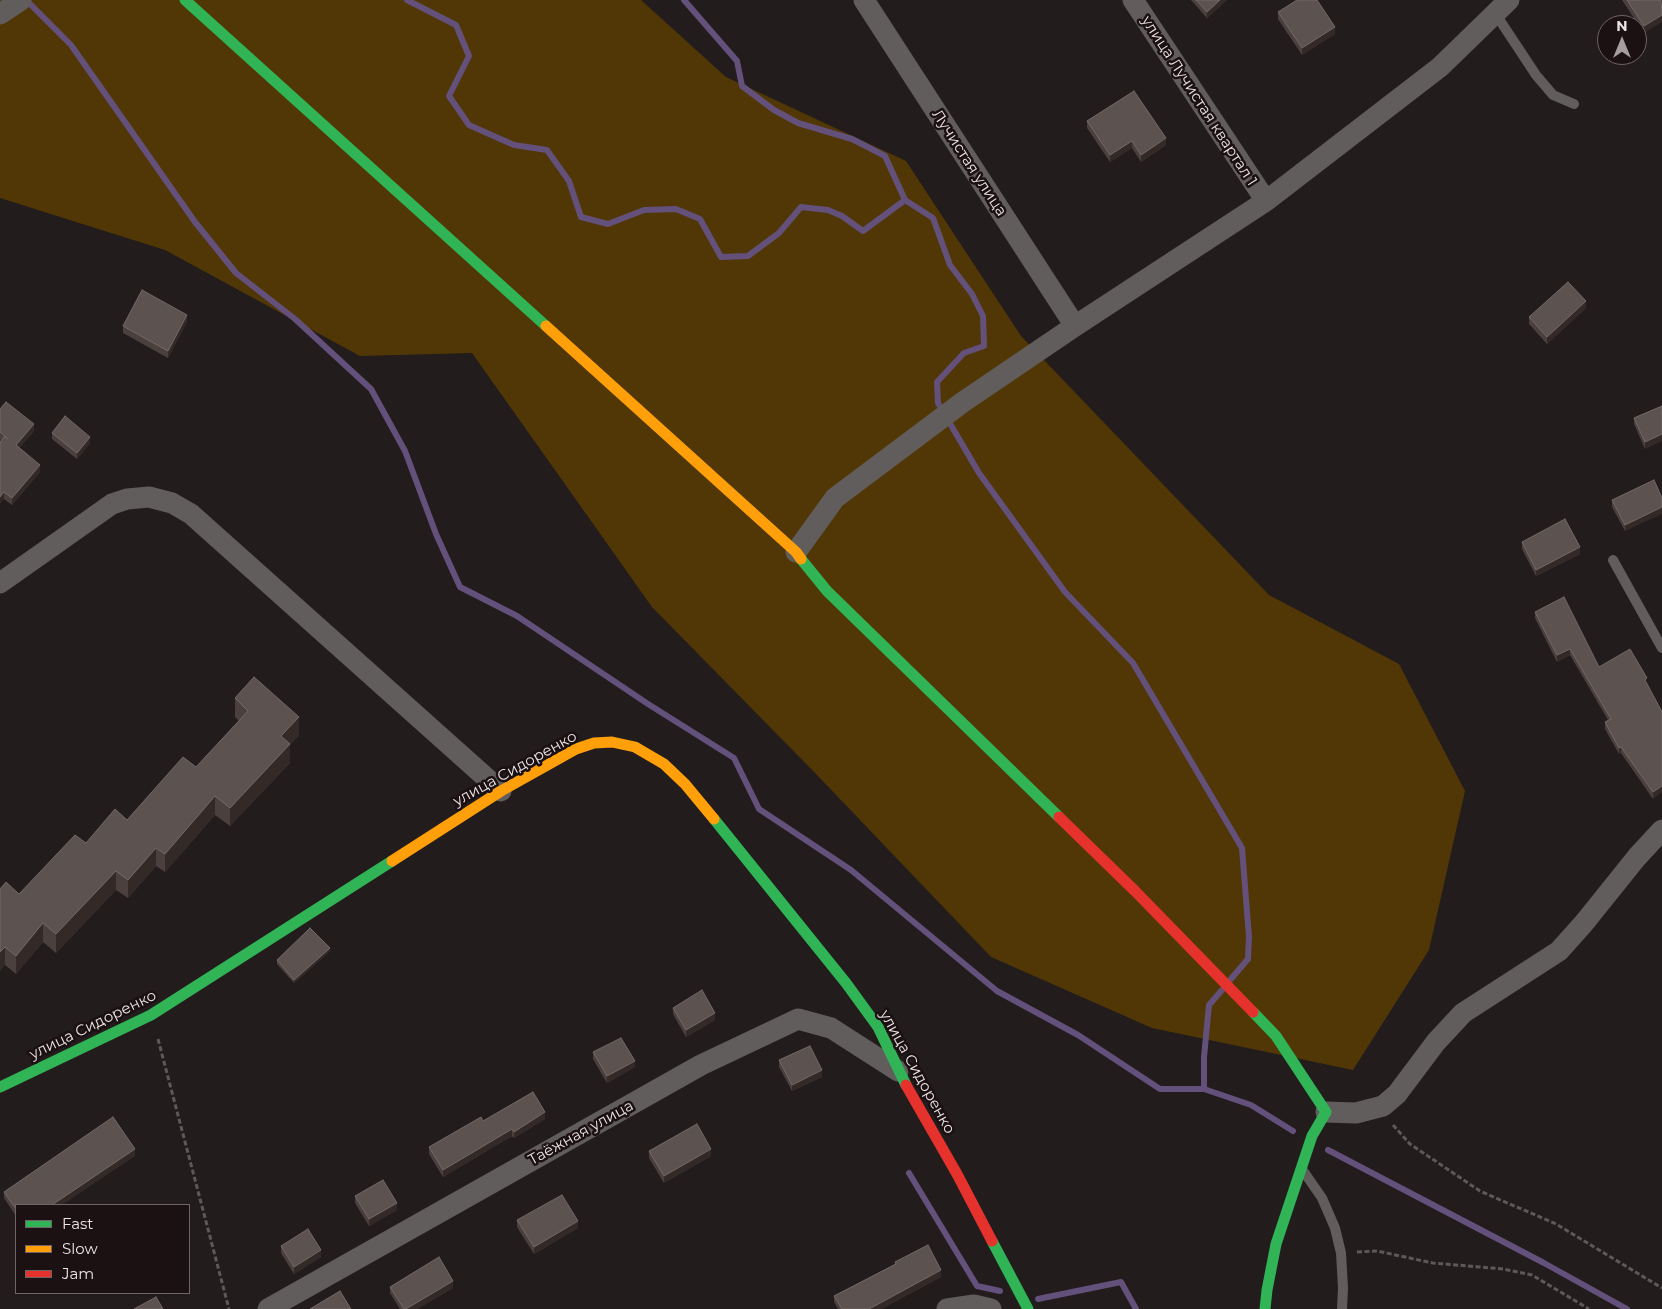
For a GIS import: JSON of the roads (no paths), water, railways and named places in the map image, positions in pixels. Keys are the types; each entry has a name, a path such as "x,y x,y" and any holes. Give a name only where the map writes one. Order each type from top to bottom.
{"street":[{"path":"185,0 796,552 827,591 1135,891 1276,1036 1326,1112"},
{"name":"Лучистая улица","path":"864,0 1075,326"},
{"name":"улица Лучистая квартал 1","path":"1133,0 1266,201"},
{"path":"796,552 835,498 963,402 1266,201 1440,67 1504,4"},
{"path":"0,583 112,504 126,499 149,497 172,503 191,514 501,790"},
{"name":"улица Сидоренко","path":"0,1087 151,1015 501,790 576,750 594,743 612,742 635,747 664,764 685,784 846,983 878,1027 898,1071 957,1174 1028,1309"},
{"path":"1326,1112 1356,1113 1383,1106 1397,1094 1436,1042 1463,1013 1559,951 1637,857 1662,830"},
{"name":"Таёжная улица","path":"268,1309 701,1065 798,1019 831,1028 898,1071"},
{"path":"1265,1309 1276,1244 1312,1136 1326,1112"},
{"path":"947,1309 974,1306 992,1309"}],"lane":[{"path":"1504,4 1536,75 1553,95 1574,104"},
{"path":"1613,560 1662,648"},
{"path":"1302,1169 1322,1198 1335,1228 1341,1253 1344,1288 1342,1309"}],"waterway":[{"path":"26,0 71,45 195,222 236,273 295,319 371,389 405,451 436,534 460,587 517,616 648,704 734,758 759,809 851,870 997,991 1078,1035 1160,1089 1204,1089 1251,1105 1293,1131"},
{"path":"407,0 456,25 469,56 449,96 469,125 514,145 547,150 569,181 581,217 608,224 644,210 676,209 700,219 721,257 748,256 779,233 801,207 828,210 842,216 863,231 905,200"},
{"path":"684,0 737,61 742,86 774,110 798,123 852,139 885,156 905,200 933,218 950,265 972,294 983,316 984,346 964,353 937,382 938,403 979,473 1065,592 1133,663 1242,848 1249,937 1248,959 1230,980"},
{"path":"1204,1089 1204,1057 1209,1005 1222,990"},
{"path":"1328,1150 1544,1263 1627,1309"},
{"path":"909,1173 977,1286 1000,1291"},
{"path":"1038,1299 1121,1282 1136,1309"}]}
